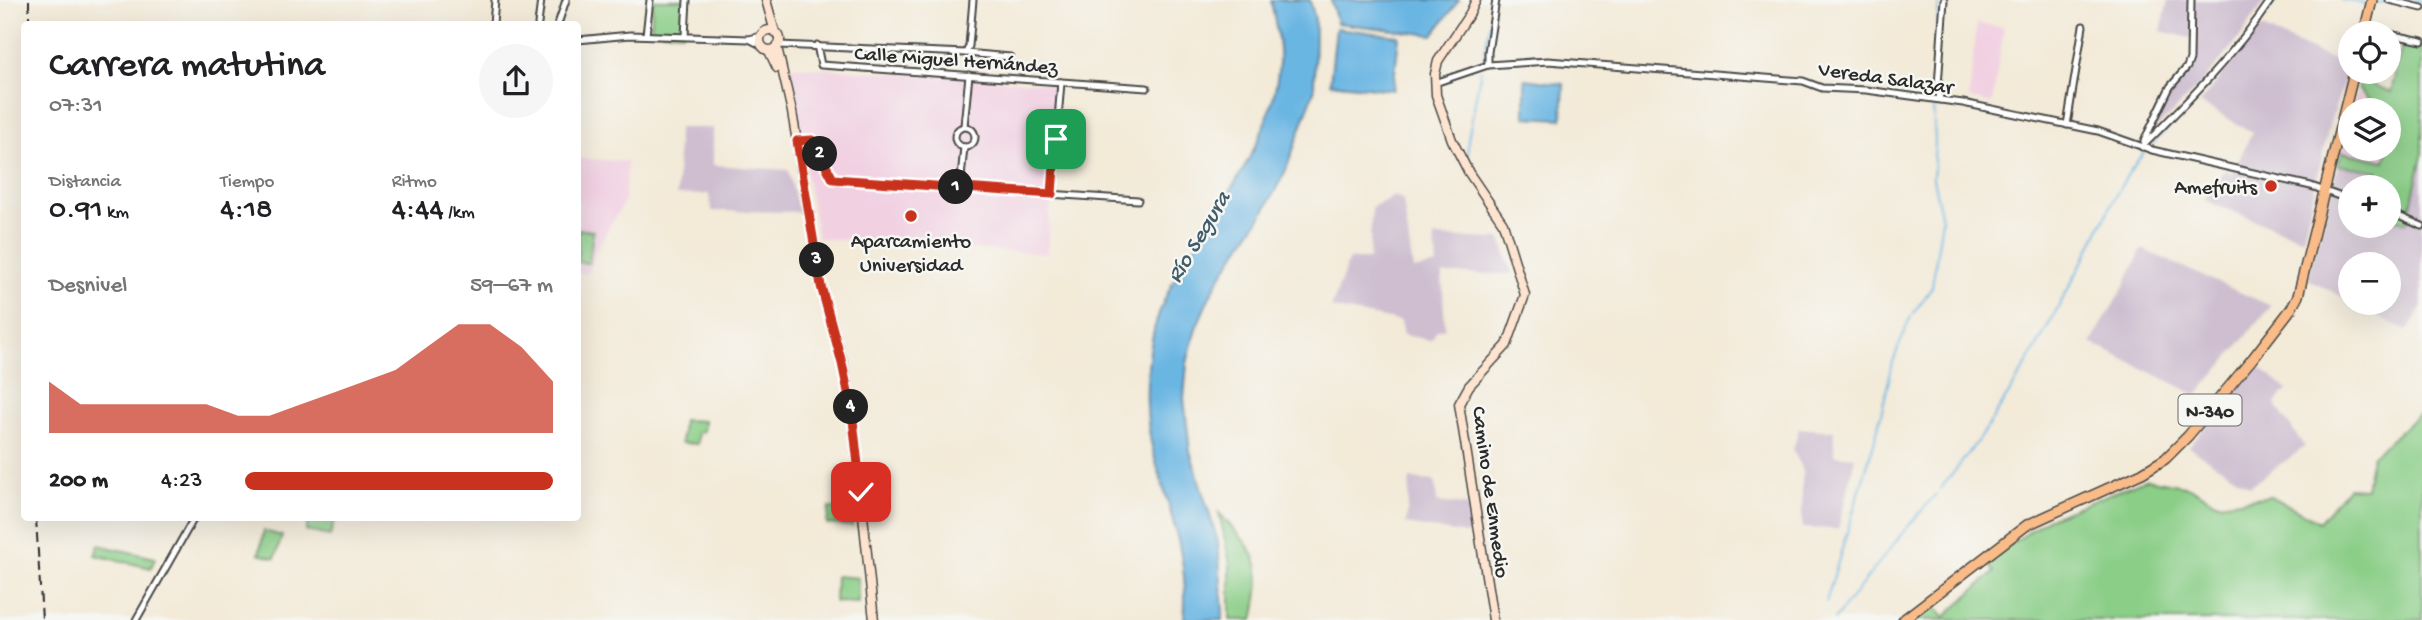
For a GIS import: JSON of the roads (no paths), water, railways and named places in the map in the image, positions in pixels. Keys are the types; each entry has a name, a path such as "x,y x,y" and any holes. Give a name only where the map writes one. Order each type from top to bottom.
{"highway":[{"path":"2366,21 2372,0"},
{"name":"N-340","path":"1903,620 2027,525 2152,468 2178,448 2291,309 2305,274 2351,84"}],"main road":[{"path":"764,0 780,39 778,46 815,252"},
{"path":"764,0 763,41 778,69 815,252 852,411 874,620"},
{"name":"Camino de Enmedio","path":"1476,0 1441,55 1436,67 1435,83 1438,106 1452,140 1469,173 1503,223 1525,295 1507,345 1469,386 1459,404 1493,620"},
{"path":"763,41 769,30 775,32"},
{"path":"763,41 771,50 778,46"}],"street":[{"path":"493,21 495,0"},
{"path":"538,21 541,0"},
{"path":"559,21 566,0"},
{"path":"646,35 650,0"},
{"path":"685,36 687,0"},
{"path":"965,53 969,46 972,0"},
{"path":"1488,65 1496,0"},
{"path":"1940,100 1938,86 1944,0"},
{"path":"2141,147 2170,86 2190,59 2191,0"},
{"path":"2141,147 2196,92 2255,24 2271,0"},
{"path":"2389,0 2422,8"},
{"path":"2067,125 2083,26"},
{"path":"581,40 646,35 763,41"},
{"path":"2401,36 2422,41"},
{"path":"778,46 817,45 1010,57"},
{"name":"Calle Miguel Hernández","path":"817,45 821,65 1147,89"},
{"name":"Vereda Salazar","path":"1435,83 1488,65 1548,61 1803,81 1822,88 1866,90 1940,100 2098,131 2141,147 2299,183 2338,196"},
{"path":"964,127 969,75"},
{"path":"1052,194 1060,82"},
{"path":"964,127 973,131 975,137 970,145 964,146 958,144 955,138 956,131 964,127"},
{"path":"797,141 812,140 833,179 1138,200"},
{"path":"960,188 964,146"},
{"path":"2401,217 2422,226"},
{"path":"136,620 192,521"}],"water":[{"path":"1271,0 1310,0 1315,19 1314,91 1286,170 1263,213 1209,298 1196,328 1187,363 1184,398 1190,451 1218,542 1223,620 1184,620 1181,556 1148,427 1147,382 1150,353 1160,309 1166,296 1242,171 1270,109 1276,86 1279,55"},
{"path":"1331,0 1459,0 1433,35 1337,23"},
{"path":"1336,28 1399,36 1393,90 1330,83"},
{"path":"1525,79 1564,84 1562,119 1525,117"}],"waterway":[{"path":"1932,95 1939,0"},
{"path":"2152,144 2217,75 2276,0"},
{"path":"2341,0 2366,4"},
{"path":"2414,0 2422,1"},
{"path":"2377,4 2390,3"},
{"path":"1483,62 1493,4"},
{"path":"1481,70 1468,139 1468,159 1507,217 1516,242"},
{"path":"1826,602 1876,436 1893,362 1909,320 1932,287 1942,219 1933,179 1933,104"},
{"path":"1940,489 2003,403 2056,312 2120,187 2144,153"},
{"path":"1834,620 1936,494"}],"railway":[{"path":"29,0 29,21"},
{"path":"36,521 42,620"}],"place":[{"name":"Amefruits","path":"2271,186"},
{"name":"Aparcamiento Universidad","path":"911,216"}],"water label":[{"name":"Río Segura","path":"1197,236"}]}
